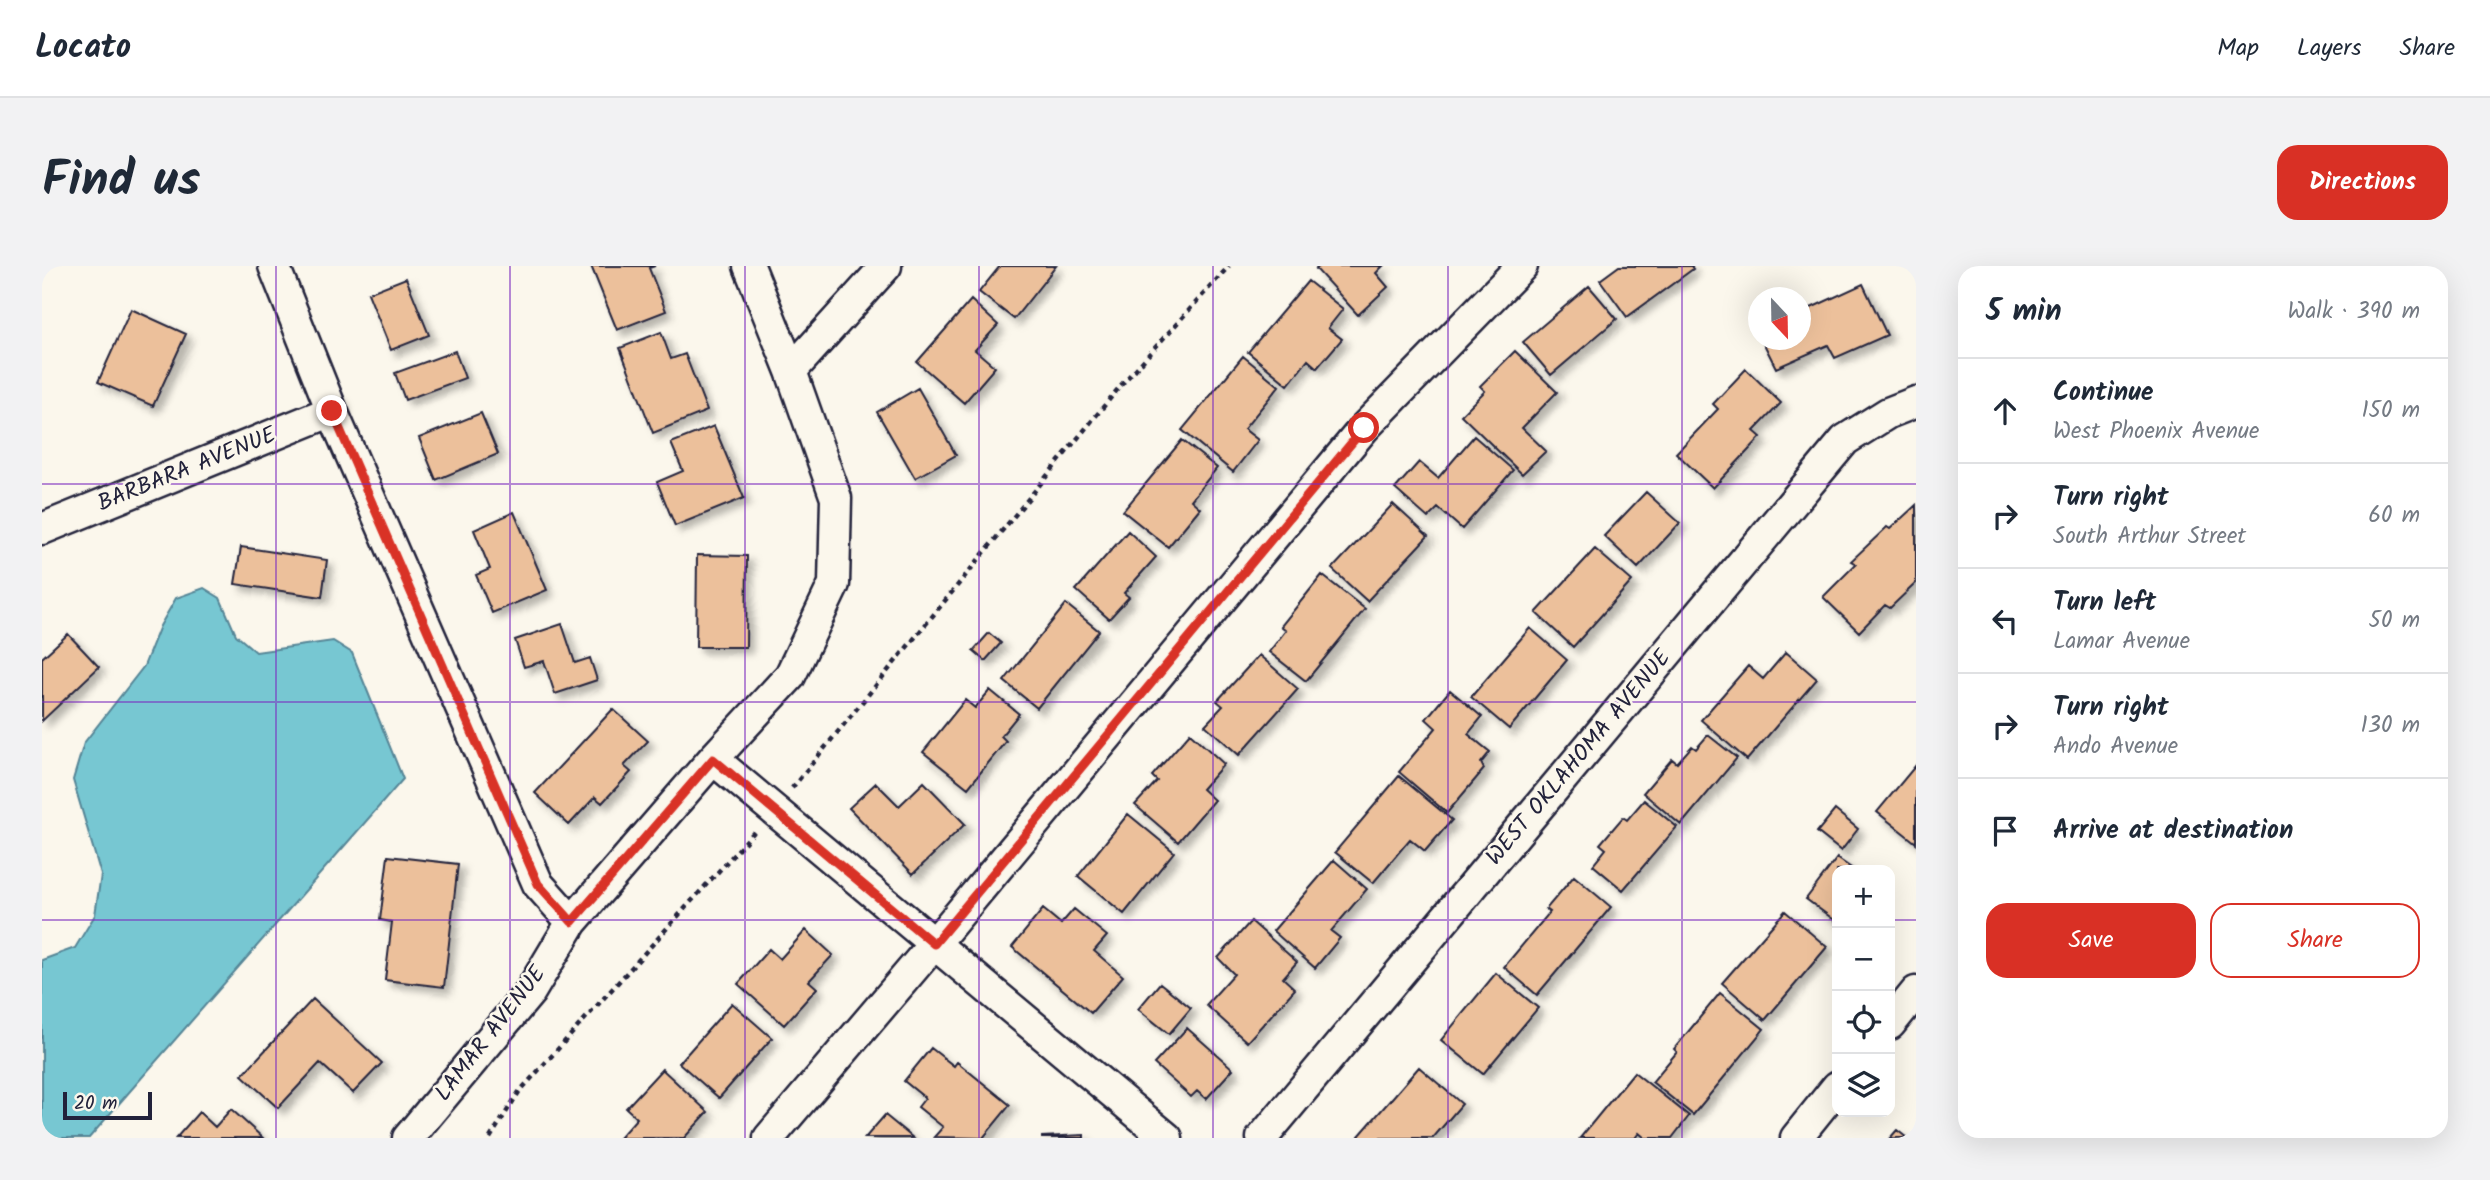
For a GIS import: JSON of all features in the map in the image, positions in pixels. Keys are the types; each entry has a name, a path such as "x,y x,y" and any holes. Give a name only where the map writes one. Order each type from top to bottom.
{"street":[{"path":"274,266 332,411 538,884 572,922"},
{"name":"LAMAR AVENUE","path":"408,1138 530,992 572,922 713,759 790,676 834,584 836,498 791,372 749,266"},
{"path":"791,372 886,266"},
{"path":"769,1138 1364,428 1522,266"},
{"name":"WEST OKLAHOMA AVENUE","path":"1262,1138 1845,440 1888,412 1916,402"},
{"name":"BARBARA AVENUE","path":"42,529 332,411"},
{"path":"713,759 1167,1138"},
{"path":"1895,1018 1916,992"},
{"path":"1796,1138 1832,1093"}],"path":[{"path":"490,1138 519,1092 774,810 1122,384 1229,266"}],"water":[{"path":"204,588 220,598 236,635 256,652 333,641 352,653 403,779 89,1138 42,1138 42,960 75,948 95,915 101,875 73,780 84,743 144,666 160,626 176,598"}],"building":[{"path":"591,266 655,266 649,268 666,311 617,330"},
{"path":"1000,266 1056,266 1014,319 979,292"},
{"path":"1320,266 1383,266 1376,273 1388,287 1358,315 1316,269"},
{"path":"1619,266 1691,266 1693,269 1627,317 1600,280"},
{"path":"406,278 429,335 391,350 368,293"},
{"path":"1308,281 1343,309 1328,328 1342,339 1317,368 1308,360 1288,385 1248,352"},
{"path":"1863,284 1887,335 1835,358 1828,345 1776,368 1767,350 1811,350 1811,308"},
{"path":"1589,286 1617,319 1551,375 1523,342"},
{"path":"971,300 998,325 975,350 995,367 964,403 917,362"},
{"path":"131,309 186,334 153,406 98,382"},
{"path":"661,332 671,359 685,354 707,411 653,433 620,348"},
{"path":"455,351 465,378 405,400 395,373"},
{"path":"1515,351 1557,392 1522,428 1546,451 1522,474 1461,415 1485,391 1480,386"},
{"path":"1243,356 1279,386 1244,429 1258,440 1233,472 1182,430"},
{"path":"1746,369 1781,403 1754,431 1761,437 1713,488 1676,453 1718,409 1713,404"},
{"path":"918,388 956,455 915,478 877,412"},
{"path":"481,413 498,454 436,480 419,438"},
{"path":"714,426 744,498 675,526 657,482 683,471 671,443"},
{"path":"1474,436 1513,470 1462,529 1438,508 1428,518 1395,489 1419,462 1438,478"},
{"path":"1182,440 1217,468 1191,500 1200,508 1168,547 1123,511"},
{"path":"1646,492 1680,523 1638,568 1604,536"},
{"path":"1393,504 1428,536 1367,601 1332,569"},
{"path":"1916,505 1916,583 1890,608 1885,605 1859,632 1823,597 1856,564 1851,561 1887,527 1890,529"},
{"path":"514,512 547,590 492,613 476,575 490,569 474,530"},
{"path":"1128,531 1156,557 1124,593 1129,597 1109,619 1076,590"},
{"path":"241,547 327,560 322,597 235,584"},
{"path":"1595,549 1632,581 1573,647 1536,613"},
{"path":"697,555 747,556 746,647 696,647"},
{"path":"1322,575 1365,609 1306,681 1269,652 1286,630 1281,626"},
{"path":"1066,604 1099,631 1037,708 1004,681"},
{"path":"562,624 575,663 590,658 597,680 555,694 544,661 524,667 515,640"},
{"path":"1530,628 1567,660 1509,729 1471,697"},
{"path":"989,633 1001,643 985,661 973,651"},
{"path":"68,634 99,667 42,721 42,658"},
{"path":"1786,652 1817,679 1747,760 1701,720 1748,666 1763,679"},
{"path":"1259,655 1298,689 1239,755 1205,725 1223,706 1217,701"},
{"path":"990,690 1019,714 1001,736 1006,741 968,788 923,752 965,700 975,708"},
{"path":"1450,690 1482,717 1468,734 1490,752 1481,763 1484,769 1447,813 1399,772 1436,728 1426,719"},
{"path":"613,709 648,741 624,766 631,772 602,803 595,797 569,825 535,793"},
{"path":"1190,733 1224,764 1202,789 1214,800 1178,842 1135,805 1157,781 1152,776"},
{"path":"1708,735 1737,758 1681,825 1643,793 1672,759 1677,763 1692,746 1696,749"},
{"path":"1916,765 1916,843 1877,812"},
{"path":"1399,776 1452,820 1425,851 1410,839 1373,883 1335,852"},
{"path":"924,782 965,824 913,874 849,808 876,783 899,806"},
{"path":"1644,800 1677,827 1623,890 1593,865 1606,849 1600,844 1623,817 1627,820"},
{"path":"1835,810 1858,829 1841,851 1817,832"},
{"path":"1128,814 1174,852 1124,914 1078,876"},
{"path":"388,856 458,864 444,987 385,980 392,922 380,920"},
{"path":"1837,858 1847,865 1832,865 1832,918 1806,899"},
{"path":"1334,860 1367,889 1331,931 1340,938 1315,968 1273,931"},
{"path":"1574,876 1611,907 1537,995 1504,967 1550,912 1546,909"},
{"path":"1043,909 1061,924 1074,909 1107,936 1094,951 1123,976 1091,1013 1012,947"},
{"path":"1785,911 1827,947 1765,1020 1722,983"},
{"path":"1251,921 1297,962 1283,978 1295,989 1247,1042 1206,1005 1234,974 1218,958"},
{"path":"806,930 833,955 809,981 817,988 784,1025 738,984 769,949 780,959"},
{"path":"1496,973 1538,1008 1483,1074 1441,1040"},
{"path":"1160,983 1191,1008 1169,1034 1138,1009"},
{"path":"1720,993 1764,1029 1693,1115 1652,1082 1677,1052 1674,1049"},
{"path":"313,999 382,1063 353,1093 320,1063 278,1108 242,1075"},
{"path":"732,1003 772,1038 719,1098 679,1063"},
{"path":"1187,1028 1233,1069 1206,1099 1197,1091 1191,1097 1154,1064"},
{"path":"931,1048 954,1066 957,1062 1010,1105 983,1138 934,1137 943,1127 918,1107 925,1098 904,1081"},
{"path":"1419,1067 1462,1104 1433,1138 1361,1138 1359,1136"},
{"path":"662,1069 708,1112 684,1138 619,1138 637,1118 626,1108"},
{"path":"1634,1072 1689,1116 1672,1138 1645,1138 1639,1133 1635,1138 1580,1138"},
{"path":"231,1109 263,1138 176,1138 199,1112 215,1127"},
{"path":"885,1115 913,1138 865,1138"},
{"path":"1897,1130 1907,1138 1890,1138"},
{"path":"1084,1135 1084,1138 1042,1138 1042,1137"}],"route":[{"path":"332,411 538,884 572,922 713,759 934,944 1364,428"}]}
